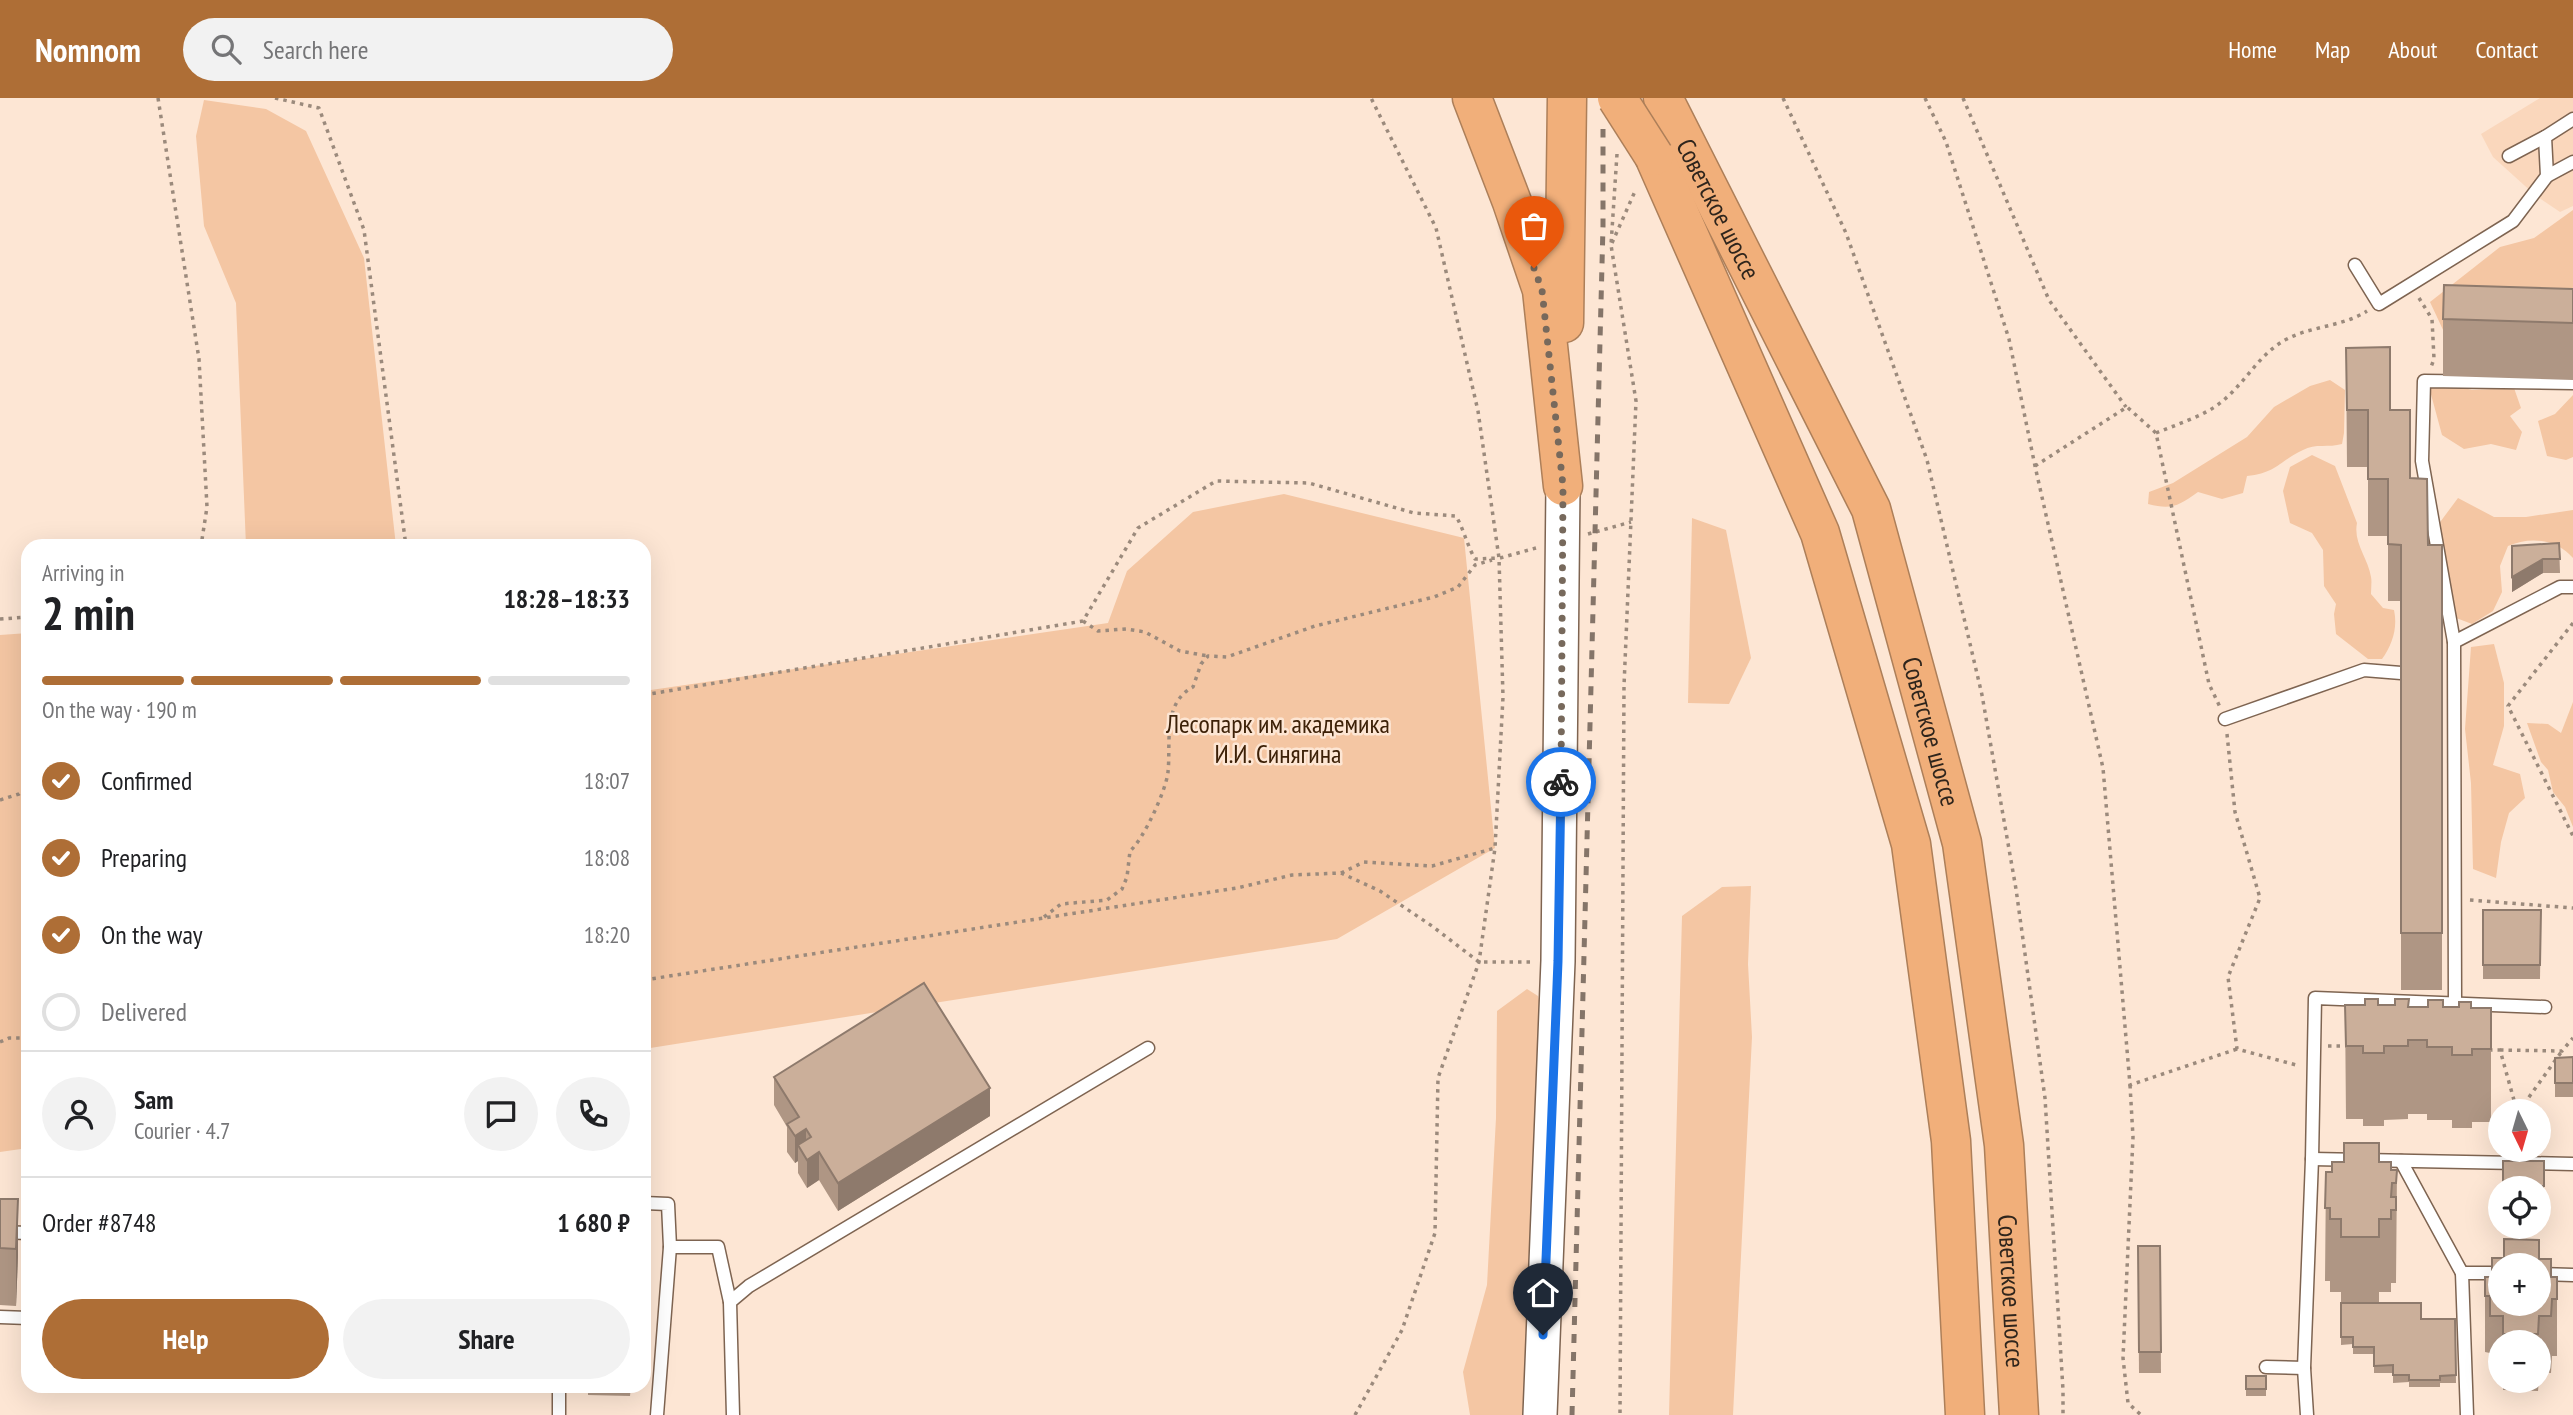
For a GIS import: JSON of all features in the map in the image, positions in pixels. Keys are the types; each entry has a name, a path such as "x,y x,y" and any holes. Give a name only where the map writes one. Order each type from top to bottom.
{"highway":[{"path":"1472,98 1542,290 1563,486"},
{"path":"1563,486 1567,98"},
{"name":"Советское шоссе","path":"1617,98 1636,166 1820,533 1911,844 1951,1141 1965,1415"},
{"name":"Советское шоссе","path":"1663,98 1871,509 1962,843 2004,1145 2019,1415"}],"street":[{"path":"1539,1415 1558,961 1563,486"}],"lane":[{"path":"2509,156 2573,119"},
{"path":"2545,136 2547,176"},
{"path":"2355,265 2379,304 2513,221 2547,176 2573,162"},
{"path":"2455,1003 2455,899 2448,673 2454,642 2422,461 2424,382 2573,383"},
{"path":"2454,642 2560,587 2573,587"},
{"path":"2225,719 2364,670 2401,673"},
{"path":"2307,1415 2304,1368 2315,998 2545,1007"},
{"path":"730,1302 749,1286 1148,1048"},
{"path":"2312,1158 2573,1164"},
{"path":"2402,1161 2462,1273 2467,1415"},
{"path":"651,1203 668,1203 670,1247 657,1415"},
{"path":"0,1232 21,1233"},
{"path":"670,1247 718,1247 730,1302 733,1415"},
{"path":"2462,1273 2488,1273"},
{"path":"2551,1274 2573,1275"},
{"path":"0,1317 21,1318"},
{"path":"2266,1367 2304,1368"},
{"path":"558,1415 559,1393"}],"path":[{"path":"158,98 199,359 207,507 202,539"},
{"path":"275,98 319,108 364,230 405,539"},
{"path":"1355,1415 1402,1329 1435,1233 1438,1079 1479,962 1495,848 1503,697 1499,558 1478,411 1436,228 1371,98"},
{"path":"1783,98 1846,233 1927,460 1982,695 2016,889 2045,1098 2063,1415"},
{"path":"1924,98 1946,142 2009,339 2104,768 2133,1137 2123,1358 2128,1403 2141,1415"},
{"path":"1963,98 2049,300 2127,407 2156,433 2209,684 2225,719 2235,812 2260,898 2228,977 2237,1049"},
{"path":"1620,1415 1624,686 1636,401 1611,245 1636,166"},
{"path":"1611,245 1636,166"},
{"path":"2411,284 2432,319 2434,359 2424,382"},
{"path":"2156,433 2218,405 2248,376 2265,352 2288,338 2355,319 2379,304"},
{"path":"2035,466 2127,407"},
{"path":"1083,621 1138,528 1216,481 1309,483 1414,513 1456,516 1475,559 1499,558"},
{"path":"651,694 1083,621 1098,631 1126,629 1145,632 1180,651 1227,657 1315,626 1434,597 1458,587 1475,565 1499,558"},
{"path":"0,619 21,618"},
{"path":"2573,623 2508,706 2573,836"},
{"path":"1042,918 1061,904 1107,900 1122,889 1127,877 1130,851 1140,842 1163,793 1168,773 1169,735 1176,704 1183,692 1193,687 1200,664 1208,656"},
{"path":"0,800 21,792"},
{"path":"651,980 1237,888 1292,875 1341,873 1364,862 1432,866 1495,848"},
{"path":"1341,873 1380,891 1479,962 1558,961"},
{"path":"2455,899 2573,908"},
{"path":"0,1042 9,1038 21,1038"},
{"path":"2527,1099 2573,1038"},
{"path":"2313,1045 2355,1046"},
{"path":"2130,1085 2237,1049 2312,1070"},
{"path":"2480,1050 2562,1051"},
{"path":"2500,1050 2514,1099"}],"shaded area":[{"path":"2540,98 2573,98 2573,206 2560,212 2535,195 2493,157 2481,134"}],"green space":[{"path":"204,100 266,109 306,131 364,258 395,539 246,539 236,303 204,226 196,136"},
{"path":"2573,210 2573,336 2444,332 2430,302 2500,247 2534,238"},
{"path":"2330,380 2345,390 2342,444 2308,448 2272,469 2247,476 2243,493 2222,499 2198,492 2174,505 2163,507 2148,504 2149,492 2173,483 2247,437 2274,407 2310,386"},
{"path":"2436,381 2472,390 2514,388 2521,408 2510,416 2522,432 2516,450 2491,444 2464,449 2442,435 2429,387"},
{"path":"2573,395 2573,457 2566,460 2547,456 2538,421 2555,414"},
{"path":"2312,455 2335,466 2357,523 2357,537 2371,577 2371,594 2383,608 2394,610 2393,636 2382,659 2368,659 2336,634 2336,604 2324,586 2323,550 2312,533 2290,523 2283,491 2290,467"},
{"name":"Лесопарк им. академика И.И. Синягина","path":"1284,494 1464,538 1495,848 1337,939 651,1048 651,690 1108,623 1127,571 1193,512"},
{"path":"2458,498 2494,517 2526,517 2573,510 2573,558 2559,547 2543,541 2525,541 2508,546 2500,566 2502,592 2493,611 2472,624 2451,616 2437,554 2429,537"},
{"path":"1692,518 1726,530 1751,658 1729,704 1688,703"},
{"path":"21,634 21,1149 0,1152 0,635"},
{"path":"2494,644 2504,683 2504,726 2493,765 2520,774 2525,798 2509,813 2501,842 2496,878 2473,869 2471,783 2465,729 2471,647"},
{"path":"2573,702 2573,827 2565,807 2553,792 2548,770 2541,762 2527,723 2548,724 2561,733"},
{"path":"1751,886 1748,964 1752,1037 1733,1415 1669,1415 1682,916 1722,887"},
{"path":"1527,989 1538,996 1543,1019 1529,1415 1470,1415 1463,1372 1487,1285 1496,1118 1497,1011"}],"building":[{"path":"2444,285 2573,289 2573,323 2443,319"},
{"path":"2390,347 2390,410 2410,410 2410,478 2427,479 2428,545 2442,545 2442,933 2401,933 2401,545 2388,544 2388,479 2368,479 2368,410 2347,410 2346,348"},
{"path":"2559,543 2560,559 2543,559 2512,577 2512,546"},
{"path":"2483,910 2541,910 2540,965 2483,965"},
{"path":"924,983 990,1088 838,1183 819,1152 807,1160 798,1145 811,1137 806,1129 795,1136 787,1124 799,1117 774,1077"},
{"path":"2365,999 2378,999 2378,1005 2395,1005 2395,999 2409,999 2408,1007 2428,1007 2428,1000 2443,1000 2443,1007 2459,1007 2459,1002 2471,1002 2471,1008 2491,1008 2491,1049 2472,1049 2472,1055 2452,1055 2452,1047 2427,1047 2427,1040 2408,1040 2408,1046 2384,1046 2384,1053 2363,1053 2363,1046 2346,1046 2345,1005 2365,1005"},
{"path":"2573,1057 2573,1083 2555,1083 2555,1058"},
{"path":"2344,1143 2379,1143 2379,1162 2391,1162 2391,1170 2397,1170 2391,1197 2396,1197 2396,1210 2391,1210 2391,1219 2379,1219 2379,1237 2341,1237 2341,1219 2330,1219 2330,1208 2325,1208 2326,1172 2332,1172 2332,1162 2344,1162"},
{"path":"2503,1162 2544,1162 2544,1176 2503,1176"},
{"path":"0,1199 18,1199 16,1249 0,1248"},
{"path":"2504,1239 2539,1240 2539,1253 2504,1253"},
{"path":"2138,1246 2160,1246 2161,1352 2139,1352"},
{"path":"2485,1277 2488,1277 2488,1296 2485,1296"},
{"path":"2551,1277 2557,1277 2557,1299 2552,1299 2551,1316"},
{"path":"2341,1303 2421,1303 2421,1319 2455,1319 2456,1375 2440,1376 2440,1380 2409,1380 2409,1375 2393,1375 2393,1365 2374,1366 2374,1347 2353,1347 2353,1337 2341,1337"},
{"path":"2503,1316 2539,1316 2538,1330 2503,1330"},
{"path":"2246,1376 2266,1376 2266,1389 2246,1389"}],"railway":[{"path":"1572,1415 1603,226 1603,129"}],"way so far":[{"path":"1534,268 1542,290 1563,486 1561,782"}],"route":[{"path":"1543,1335 1558,961 1561,782"}]}
